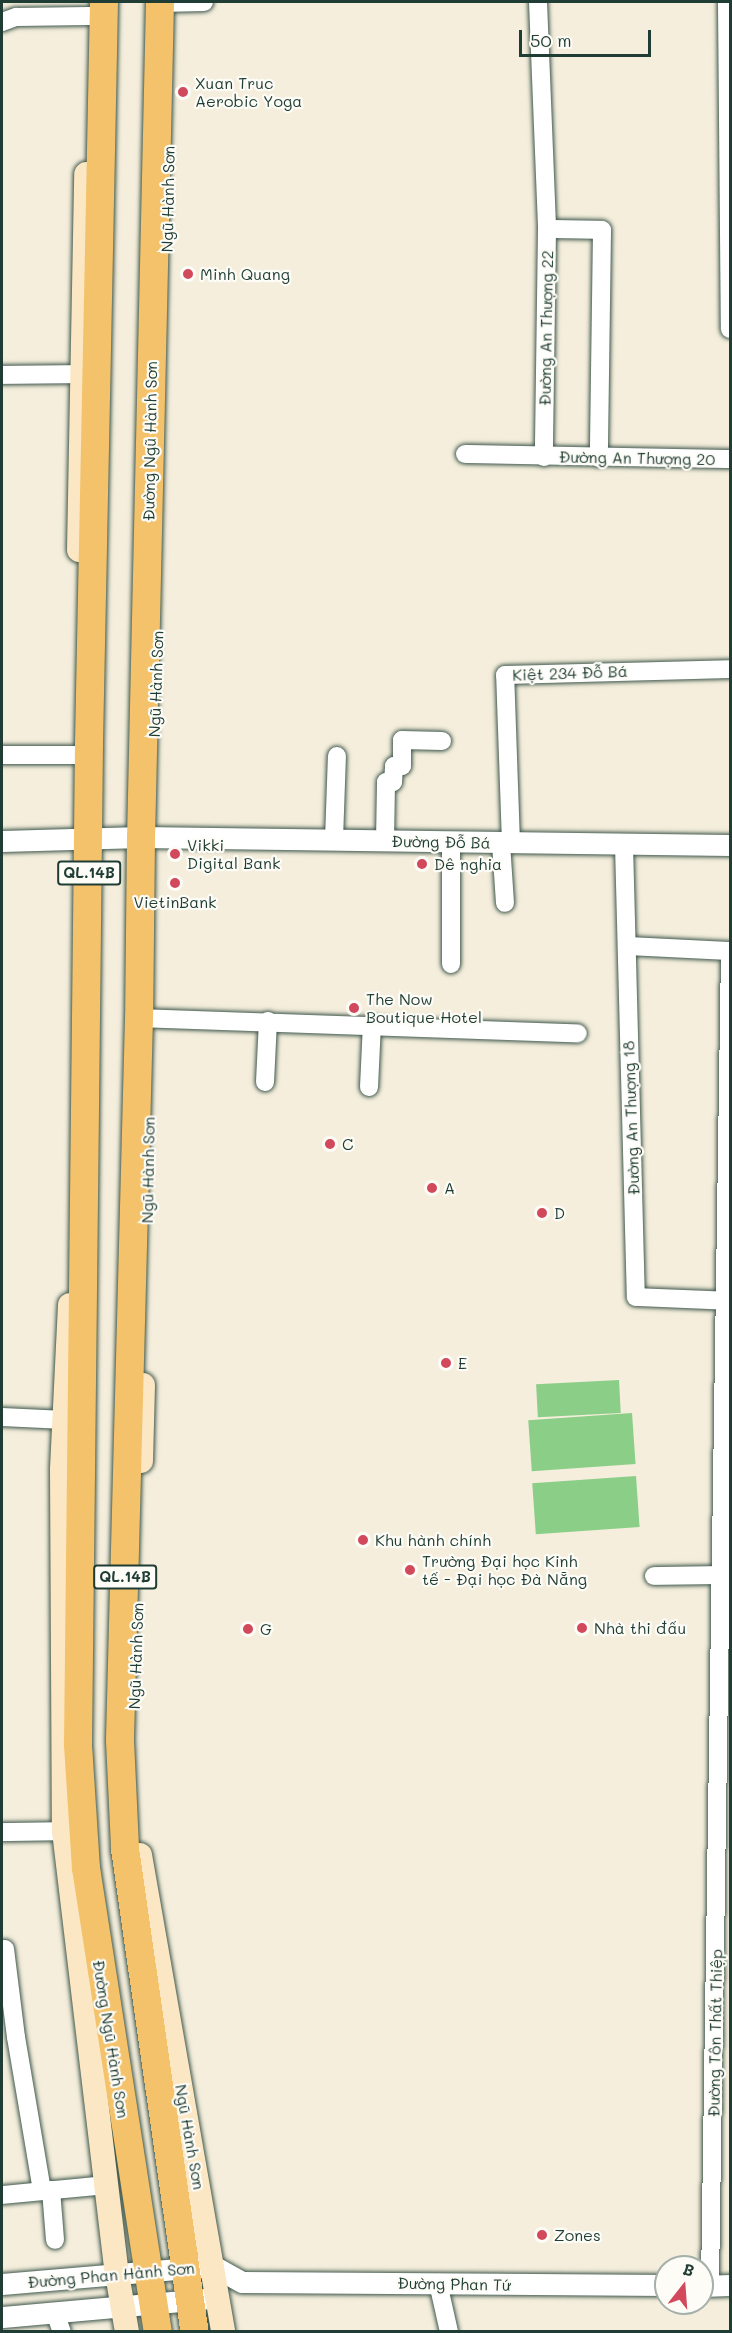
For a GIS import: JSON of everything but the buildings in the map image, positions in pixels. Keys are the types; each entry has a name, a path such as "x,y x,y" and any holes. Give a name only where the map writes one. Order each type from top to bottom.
{"highway":[{"name":"Đường Ngũ Hành Sơn","path":"140,881 146,837 166,2"},
{"name":"QL.14B","path":"72,1420 82,839 88,744 97,6"},
{"name":"Ngũ Hành Sơn","path":"140,881 146,1018 136,1422 120,1741 124,1849 185,2269"},
{"name":"Đường Ngũ Hành Sơn","path":"72,1420 78,1745 86,1869 155,2318"},
{"name":"QL.14B","path":"185,2269 195,2331"}],"main road":[{"path":"82,839 76,755 81,374 97,6"},
{"name":"Ngũ Hành Sơn","path":"146,837 146,1018"},
{"path":"72,1420 62,1470 64,1831 117,2274 127,2331"},
{"name":"Ngũ Hành Sơn","path":"136,1422 133,1741 138,1843 223,2331"}],"street":[{"path":"166,2 204,2"},
{"path":"538,2 547,229"},
{"path":"727,2 730,329"},
{"path":"2,22 16,17 97,6"},
{"name":"Đường An Thượng 22","path":"544,457 547,229 602,230 599,458"},
{"path":"2,375 81,374"},
{"name":"Đường An Thượng 20","path":"465,454 730,459"},
{"name":"Kiệt 234 Đỗ Bá","path":"506,843 505,675 730,669"},
{"path":"384,841 387,782 393,782 394,766 402,766 402,740 442,741"},
{"path":"2,755 76,755"},
{"path":"334,840 338,756"},
{"name":"Đường Đỗ Bá","path":"2,841 146,837 730,845"},
{"path":"451,842 451,964"},
{"path":"505,903 506,843"},
{"name":"Đường An Thượng 18","path":"624,845 636,1297 729,1301"},
{"path":"627,946 730,951"},
{"name":"Đường Tôn Thất Thiệp","path":"714,2286 722,2161 730,951"},
{"path":"146,1018 578,1032"},
{"path":"265,1082 268,1021"},
{"path":"369,1087 372,1024"},
{"path":"2,1418 72,1420"},
{"path":"654,1576 726,1575"},
{"path":"2,1832 64,1831"},
{"path":"5,1949 17,2048 55,2240"},
{"path":"2,2195 106,2185"},
{"name":"Đường Phan Hành Sơn","path":"2,2284 213,2266 242,2282 218,2297 189,2300 155,2318 122,2307 59,2322 2,2317"},
{"name":"Đường Phan Tứ","path":"242,2282 654,2285"},
{"path":"438,2283 449,2331"}],"green space":[{"path":"619,1380 621,1413 538,1417 536,1384"},
{"path":"632,1413 636,1464 532,1471 528,1420"},
{"path":"636,1476 640,1527 536,1534 532,1483"}],"place":[{"name":"Xuan Truc Aerobic Yoga","path":"183,92"},
{"name":"Minh Quang","path":"188,274"},
{"name":"Vikki Digital Bank","path":"175,854"},
{"name":"Dê nghia","path":"422,864"},
{"name":"VietinBank","path":"175,883"},
{"name":"The Now Boutique Hotel","path":"354,1008"},
{"name":"C","path":"330,1144"},
{"name":"A","path":"432,1188"},
{"name":"D","path":"542,1213"},
{"name":"E","path":"446,1363"},
{"name":"Khu hành chính","path":"363,1540"},
{"name":"Trường Đại học Kinh tế - Đại học Đà Nẵng","path":"410,1570"},
{"name":"Nhà thi đấu","path":"582,1628"},
{"name":"G","path":"248,1629"},
{"name":"Zones","path":"542,2235"}]}
